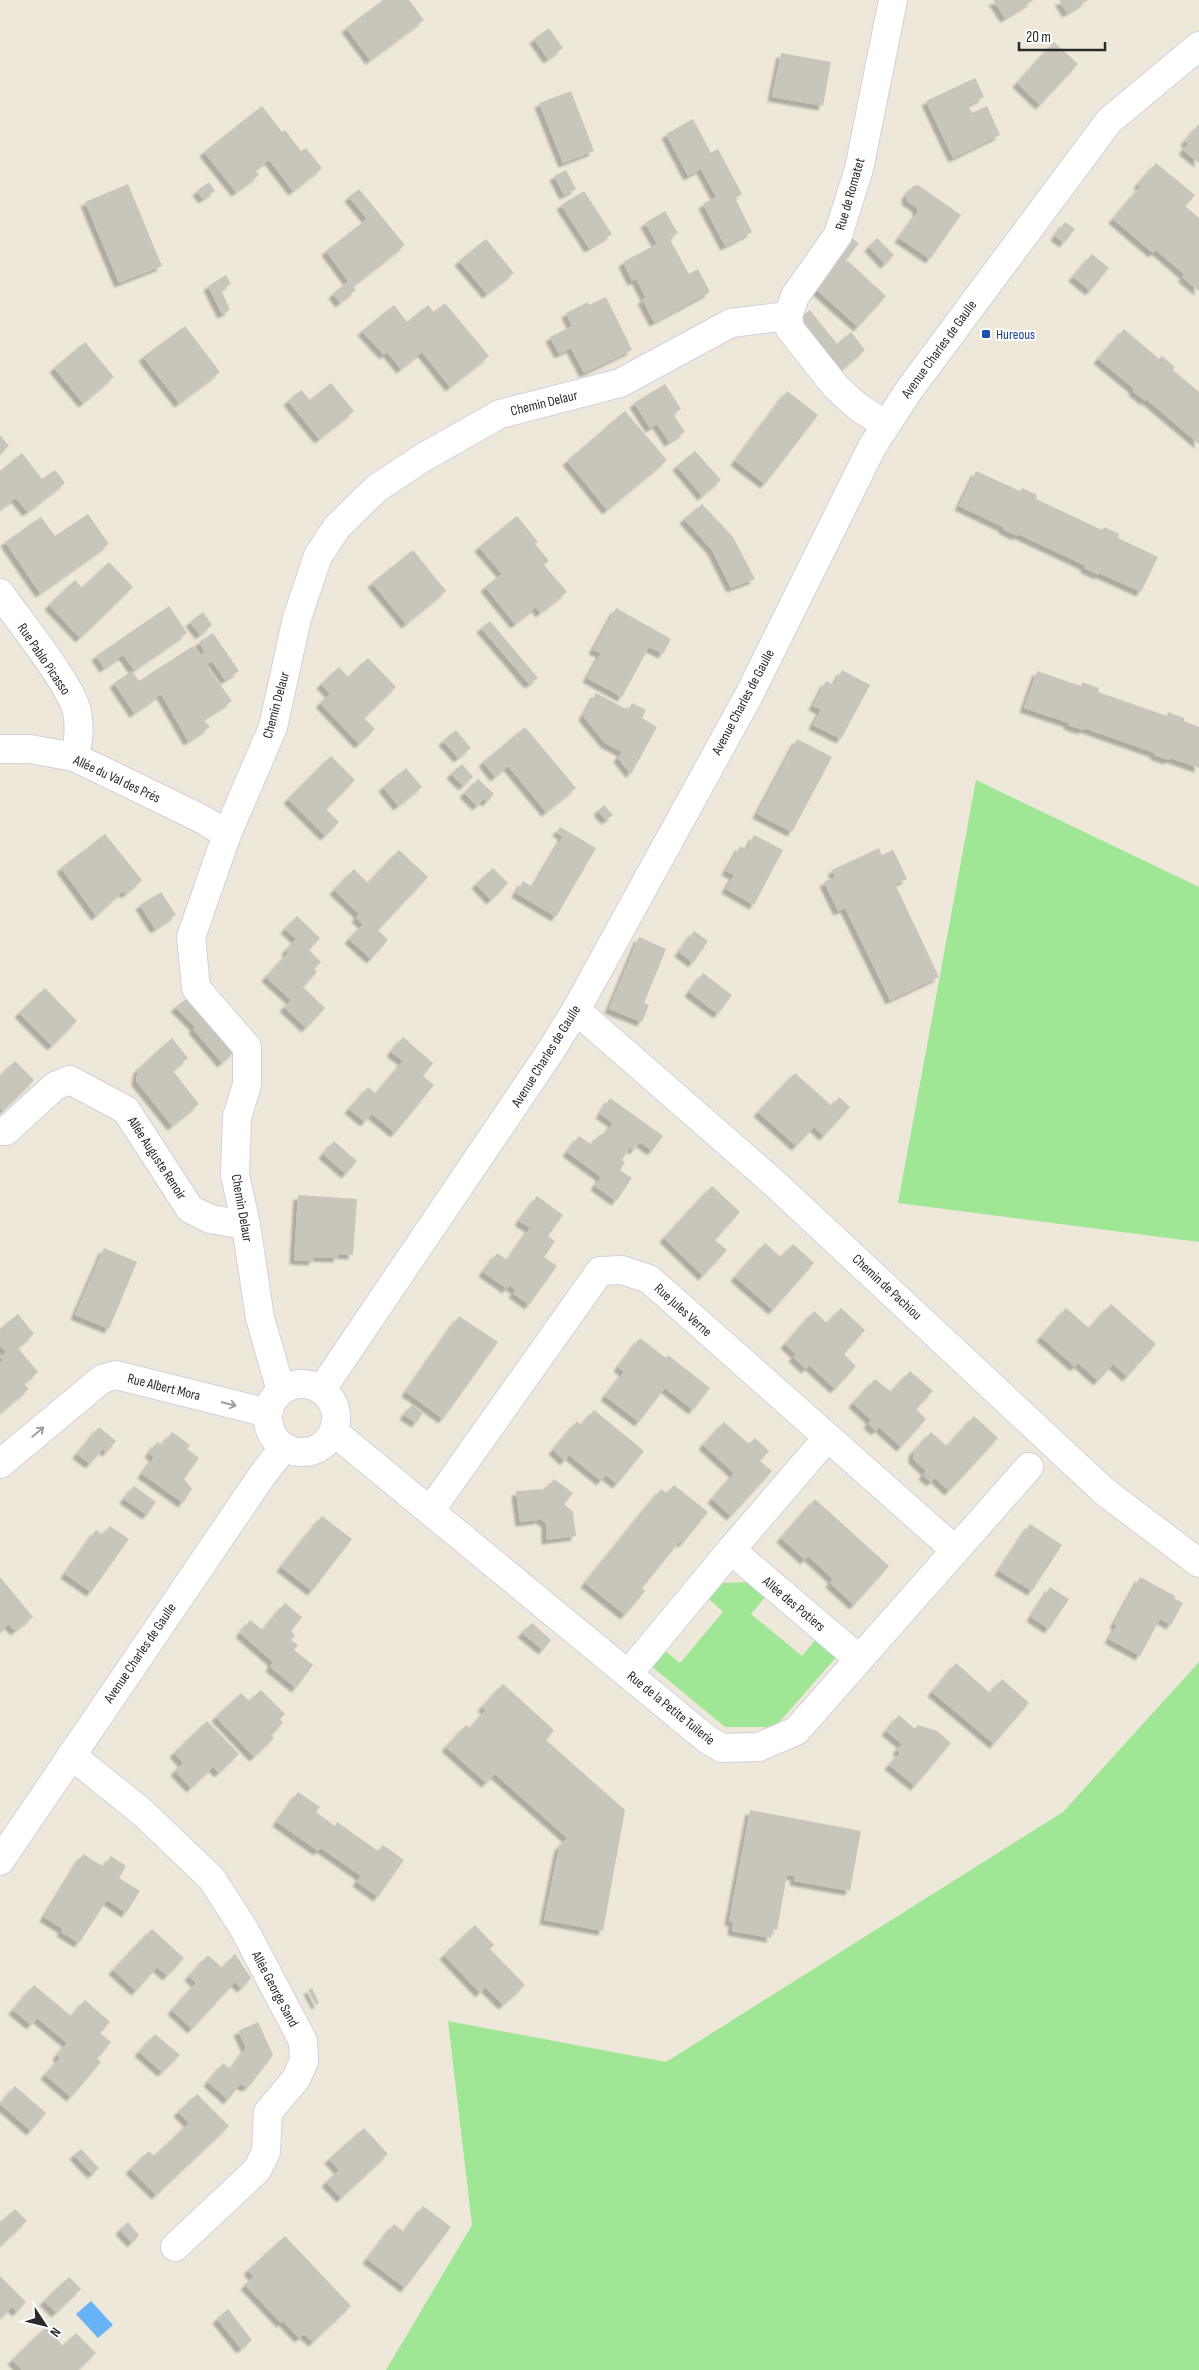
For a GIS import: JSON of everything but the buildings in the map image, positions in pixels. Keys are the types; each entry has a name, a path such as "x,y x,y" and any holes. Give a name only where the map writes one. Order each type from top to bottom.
{"street":[{"name":"Rue de Romatet","path":"788,316 796,296 838,235 859,170 893,0"},
{"name":"Avenue Charles de Gaulle","path":"322,1389 550,1052 576,1010 749,695 858,473 886,425 909,390 1109,120 1199,46"},
{"path":"788,316 790,329 836,387 858,407 886,425"},
{"name":"Chemin Delaur","path":"274,1402 246,1225 235,1175 237,1117 247,1085 247,1047 196,988 191,937 227,834 274,727 297,618 318,556 337,527 377,488 424,457 500,414 620,383 731,323 788,316"},
{"name":"Rue Pablo Picasso","path":"0,593 64,685 77,710 79,741 74,758"},
{"name":"Allée du Val des Prés","path":"0,749 30,750 74,758 200,818 227,834"},
{"name":"Chemin de Pachiou","path":"576,1010 773,1182 1105,1492 1199,1563"},
{"name":"Allée Auguste Renoir","path":"0,1131 6,1131 55,1086 70,1080 126,1110 190,1209 210,1218 246,1225"},
{"name":"Rue Jules Verne","path":"430,1511 600,1271 622,1270 649,1279 954,1549"},
{"name":"Rue Albert Mora","path":"0,1464 102,1379 116,1375 274,1402"},
{"path":"312,1384 322,1389 333,1401 337,1416 334,1432 321,1447 312,1451 302,1452 284,1447 275,1438 269,1426 274,1402 290,1385 312,1384"},
{"name":"Rue de la Petite Tuilerie","path":"334,1432 708,1740 722,1748 759,1747 796,1731 954,1549 1029,1467"},
{"path":"628,1674 827,1438"},
{"name":"Avenue Charles de Gaulle","path":"0,1861 260,1477 284,1447"},
{"name":"Allée des Potiers","path":"731,1550 858,1658"},
{"name":"Allée George Sand","path":"71,1755 142,1812 212,1879 244,1929 303,2041 304,2061 296,2079 268,2112 266,2152 257,2170 175,2247"}],"green space":[{"path":"976,780 1199,887 1199,1242 898,1203"},
{"path":"749,1582 766,1596 751,1614 802,1656 817,1638 838,1655 775,1727 725,1727 650,1665 663,1649 680,1663 723,1612 708,1598 723,1583"},
{"path":"1199,1662 1199,2370 386,2370 472,2225 448,2021 666,2062 1063,1812"}],"water":[{"path":"91,2301 113,2325 98,2338 76,2314"}],"place":[{"name":"Hureous","path":"986,334"}]}
